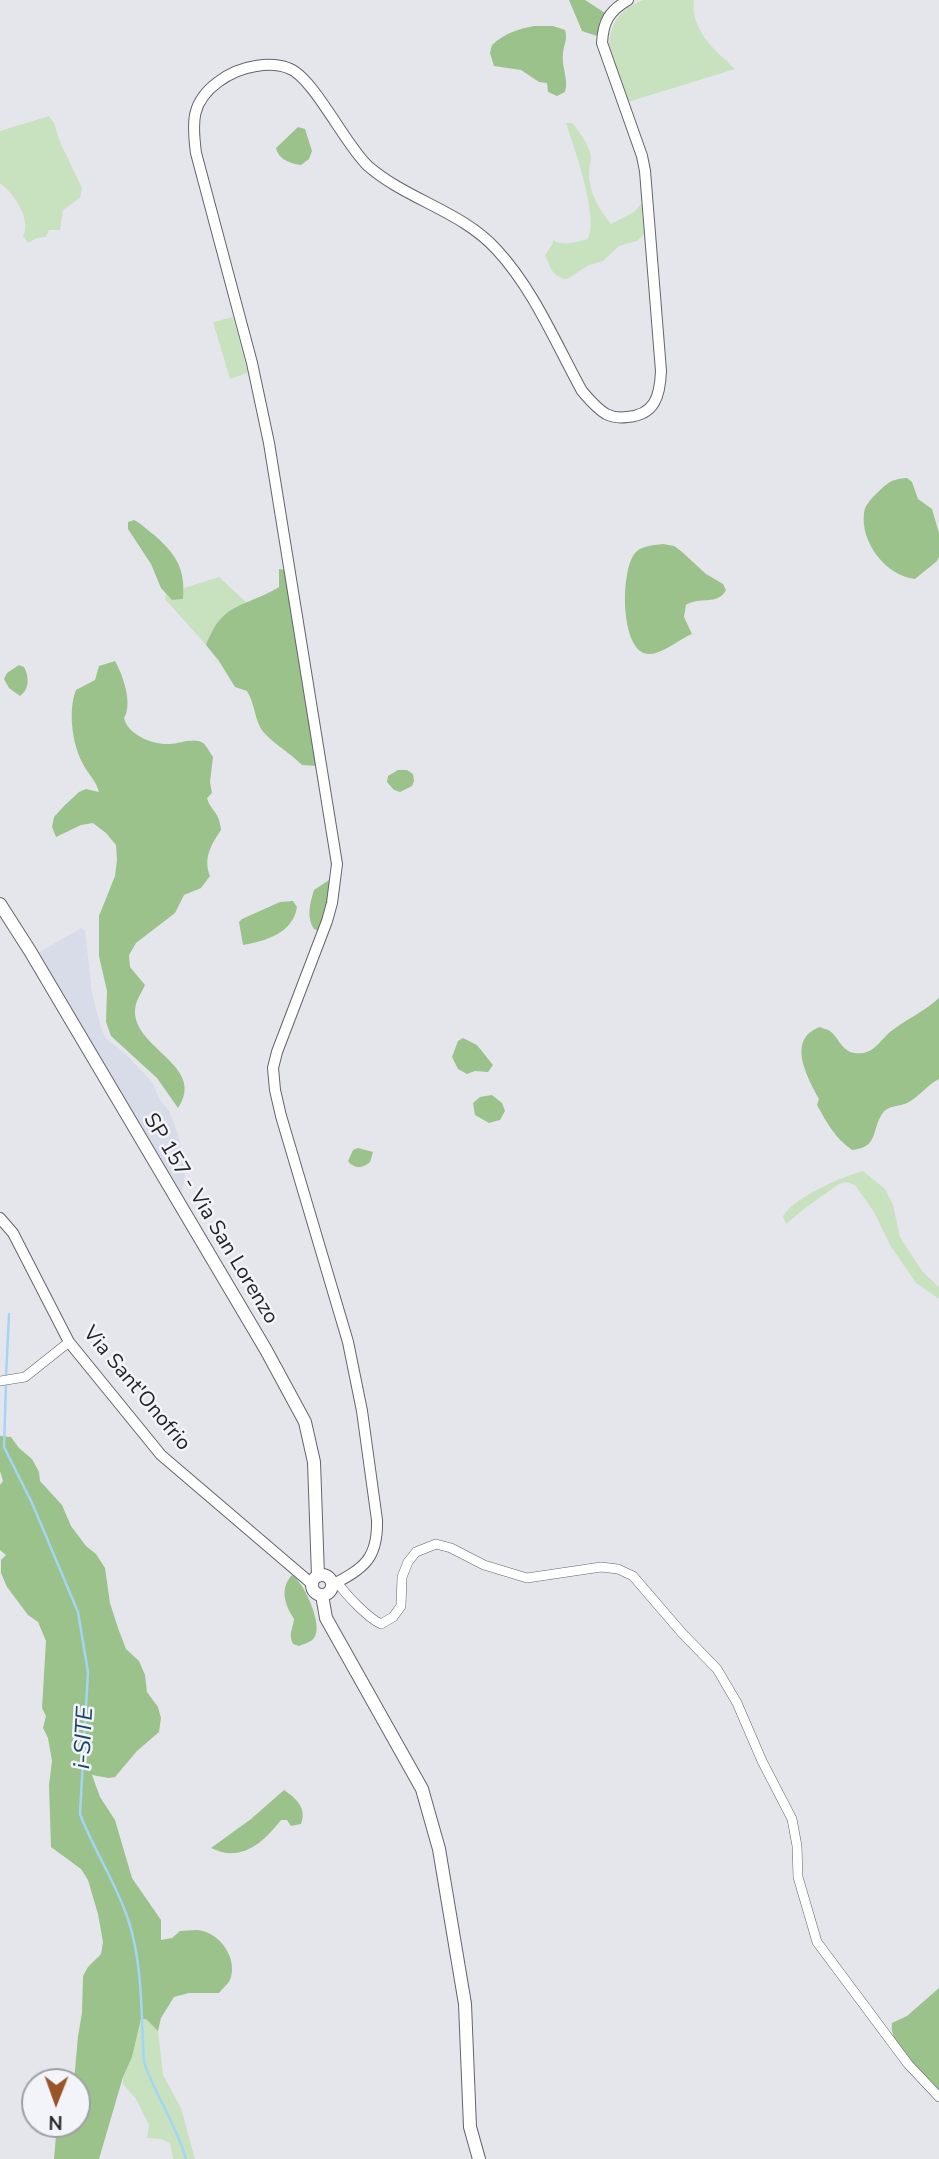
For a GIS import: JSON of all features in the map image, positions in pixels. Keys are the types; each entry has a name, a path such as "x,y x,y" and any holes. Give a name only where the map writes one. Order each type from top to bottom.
{"main road":[{"name":"SP 157 - Via San Lorenzo","path":"0,904 266,1350 304,1422 314,1462 315,1580"},
{"path":"328,1577 335,1583 330,1591 322,1595 313,1590 315,1580 328,1577"},
{"path":"322,1595 326,1618 422,1789 439,1849 465,2004 470,2127 479,2159"}],"street":[{"path":"628,0 615,7 607,17 603,26 602,43 645,171 662,371 656,399 647,412 635,417 620,418 607,414 594,405 582,391 521,280 498,251 472,228 369,167 304,80 290,68 268,64 243,68 224,77 205,92 196,107 193,129 196,153 252,363 269,443 336,855 332,903 286,1022 273,1068 275,1090 287,1137 348,1342 362,1411 376,1508 377,1537 373,1554 363,1566 335,1583 369,1618 381,1624 393,1617 401,1606 402,1577 408,1562 416,1552 436,1544 451,1548 484,1565 527,1578 601,1567 618,1569 633,1576 717,1669 737,1703 762,1761 792,1819 797,1846 798,1877 817,1942 908,2064 939,2097"},
{"name":"Via Sant'Onofrio","path":"0,1217 13,1233 69,1342 162,1455 315,1580"},
{"path":"0,1381 25,1377 69,1342"}],"shaded area":[{"path":"81,928 85,931 92,993 106,1039 126,1054 152,1082 160,1100 169,1111 178,1134 186,1170 180,1202 33,956"}],"green space":[{"path":"569,0 585,0 605,13 597,36 582,31"},
{"path":"643,0 694,0 696,21 700,30 712,47 735,69 628,102 609,46 610,38 618,17"},
{"path":"534,26 553,26 565,30 563,58 566,87 565,92 557,96 548,92 547,83 539,82 521,70 494,66 490,53 492,45 512,32"},
{"path":"49,116 82,188 80,198 63,210 60,230 49,230 46,237 28,243 23,236 25,222 20,207 0,183 0,131"},
{"path":"566,123 572,123 589,148 591,187 611,224 634,212 642,203 645,233 637,241 619,246 603,261 589,265 567,279 555,274 545,255 553,240 565,244 588,239 591,229 584,182"},
{"path":"298,127 305,129 312,151 309,159 301,165 286,160 279,155 276,148"},
{"path":"233,317 248,373 230,379 213,322"},
{"path":"907,478 912,482 918,499 932,509 939,533 937,561 915,579 894,572 877,556 866,535 864,524 865,510 872,498 891,482"},
{"path":"134,520 153,534 173,555 183,578 183,599 172,600 161,588 151,564 128,529 128,522"},
{"path":"663,544 674,546 681,551 706,574 723,584 726,590 718,598 686,605 684,617 692,634 665,649 648,654 639,650 627,624 627,572 637,551"},
{"path":"279,569 286,570 317,766 302,765 263,732 247,691 235,687 206,645 227,613 279,587"},
{"path":"219,577 246,602 221,619 206,645 165,599 166,594 172,600 182,599 184,588"},
{"path":"115,661 126,690 128,705 124,718 130,729 142,738 156,743 199,741 213,757 210,782 212,793 207,798 219,819 221,830 208,857 210,876 201,888 184,895 175,913 136,943 129,955 130,967 145,985 135,1007 138,1024 145,1036 177,1069 183,1080 184,1093 178,1108 157,1078 111,1036 106,1022 107,991 99,956 99,916 115,876 116,845 93,823 81,825 56,837 52,827 54,817 79,792 86,789 99,792 76,746 72,707 76,690 95,680 99,666"},
{"path":"19,665 24,667 28,678 26,690 20,696 9,688 4,679 7,673"},
{"path":"398,770 407,770 413,774 414,781 412,786 400,792 387,782 388,776"},
{"path":"329,880 329,901 319,931 314,929 312,924 310,905 314,890"},
{"path":"293,901 297,907 290,923 284,929 269,938 243,945 239,922 242,919 280,902"},
{"path":"939,998 939,1079 911,1101 884,1111 867,1146 852,1150 836,1135 817,1105 819,1099 802,1059 804,1040 820,1027 830,1031 850,1052 868,1052 894,1029"},
{"path":"463,1038 477,1045 493,1065 488,1072 475,1071 467,1074 458,1069 452,1057 458,1041"},
{"path":"492,1095 502,1103 505,1111 500,1120 489,1123 475,1115 473,1103 480,1097"},
{"path":"358,1148 373,1152 370,1162 358,1167 348,1161 353,1150"},
{"path":"863,1171 885,1189 893,1205 900,1237 922,1271 939,1287 939,1299 916,1283 855,1185 846,1182 839,1184 786,1224 783,1216 797,1202 831,1183"},
{"path":"0,1436 11,1437 32,1459 39,1472 40,1481 62,1505 71,1526 105,1568 110,1603 118,1628 126,1649 139,1661 145,1675 147,1692 158,1707 161,1718 159,1732 137,1751 115,1777 92,1775 100,1797 115,1820 132,1878 161,1920 161,1940 172,1938 180,1931 203,1931 222,1943 232,1965 230,1980 219,1993 189,1993 174,1997 161,2018 158,2031 146,2019 141,2019 132,2057 123,2077 99,2159 54,2159 56,2138 91,2138 91,2068 75,2068 82,2013 83,1976 101,1954 103,1942 88,1880 81,1869 51,1847 49,1785 52,1761 48,1738 43,1728 46,1716 42,1708 46,1641 38,1622 28,1615 7,1587 1,1573 1,1560 6,1555 0,1550 0,1485 3,1481 0,1471"},
{"path":"292,1575 307,1595 316,1624 314,1638 299,1646 293,1644 291,1634 294,1619 285,1597 286,1586"},
{"path":"284,1790 300,1804 303,1813 301,1824 291,1826 287,1820 281,1820 259,1843 242,1852 222,1852 211,1848 251,1819"},
{"path":"939,1988 939,2090 916,2069 901,2050 892,2032 892,2023 907,2016"},
{"path":"141,2019 146,2019 158,2031 163,2075 181,2108 195,2159 173,2159 170,2143 147,2138 149,2125 136,2099 123,2084"}],"waterway":[{"name":"i-SITE","path":"6,1377 9,1314"},
{"name":"i-SITE","path":"6,1384 4,1447 32,1503 78,1612 88,1672 80,1814 129,1922 139,1974 144,2062 186,2159"}]}
